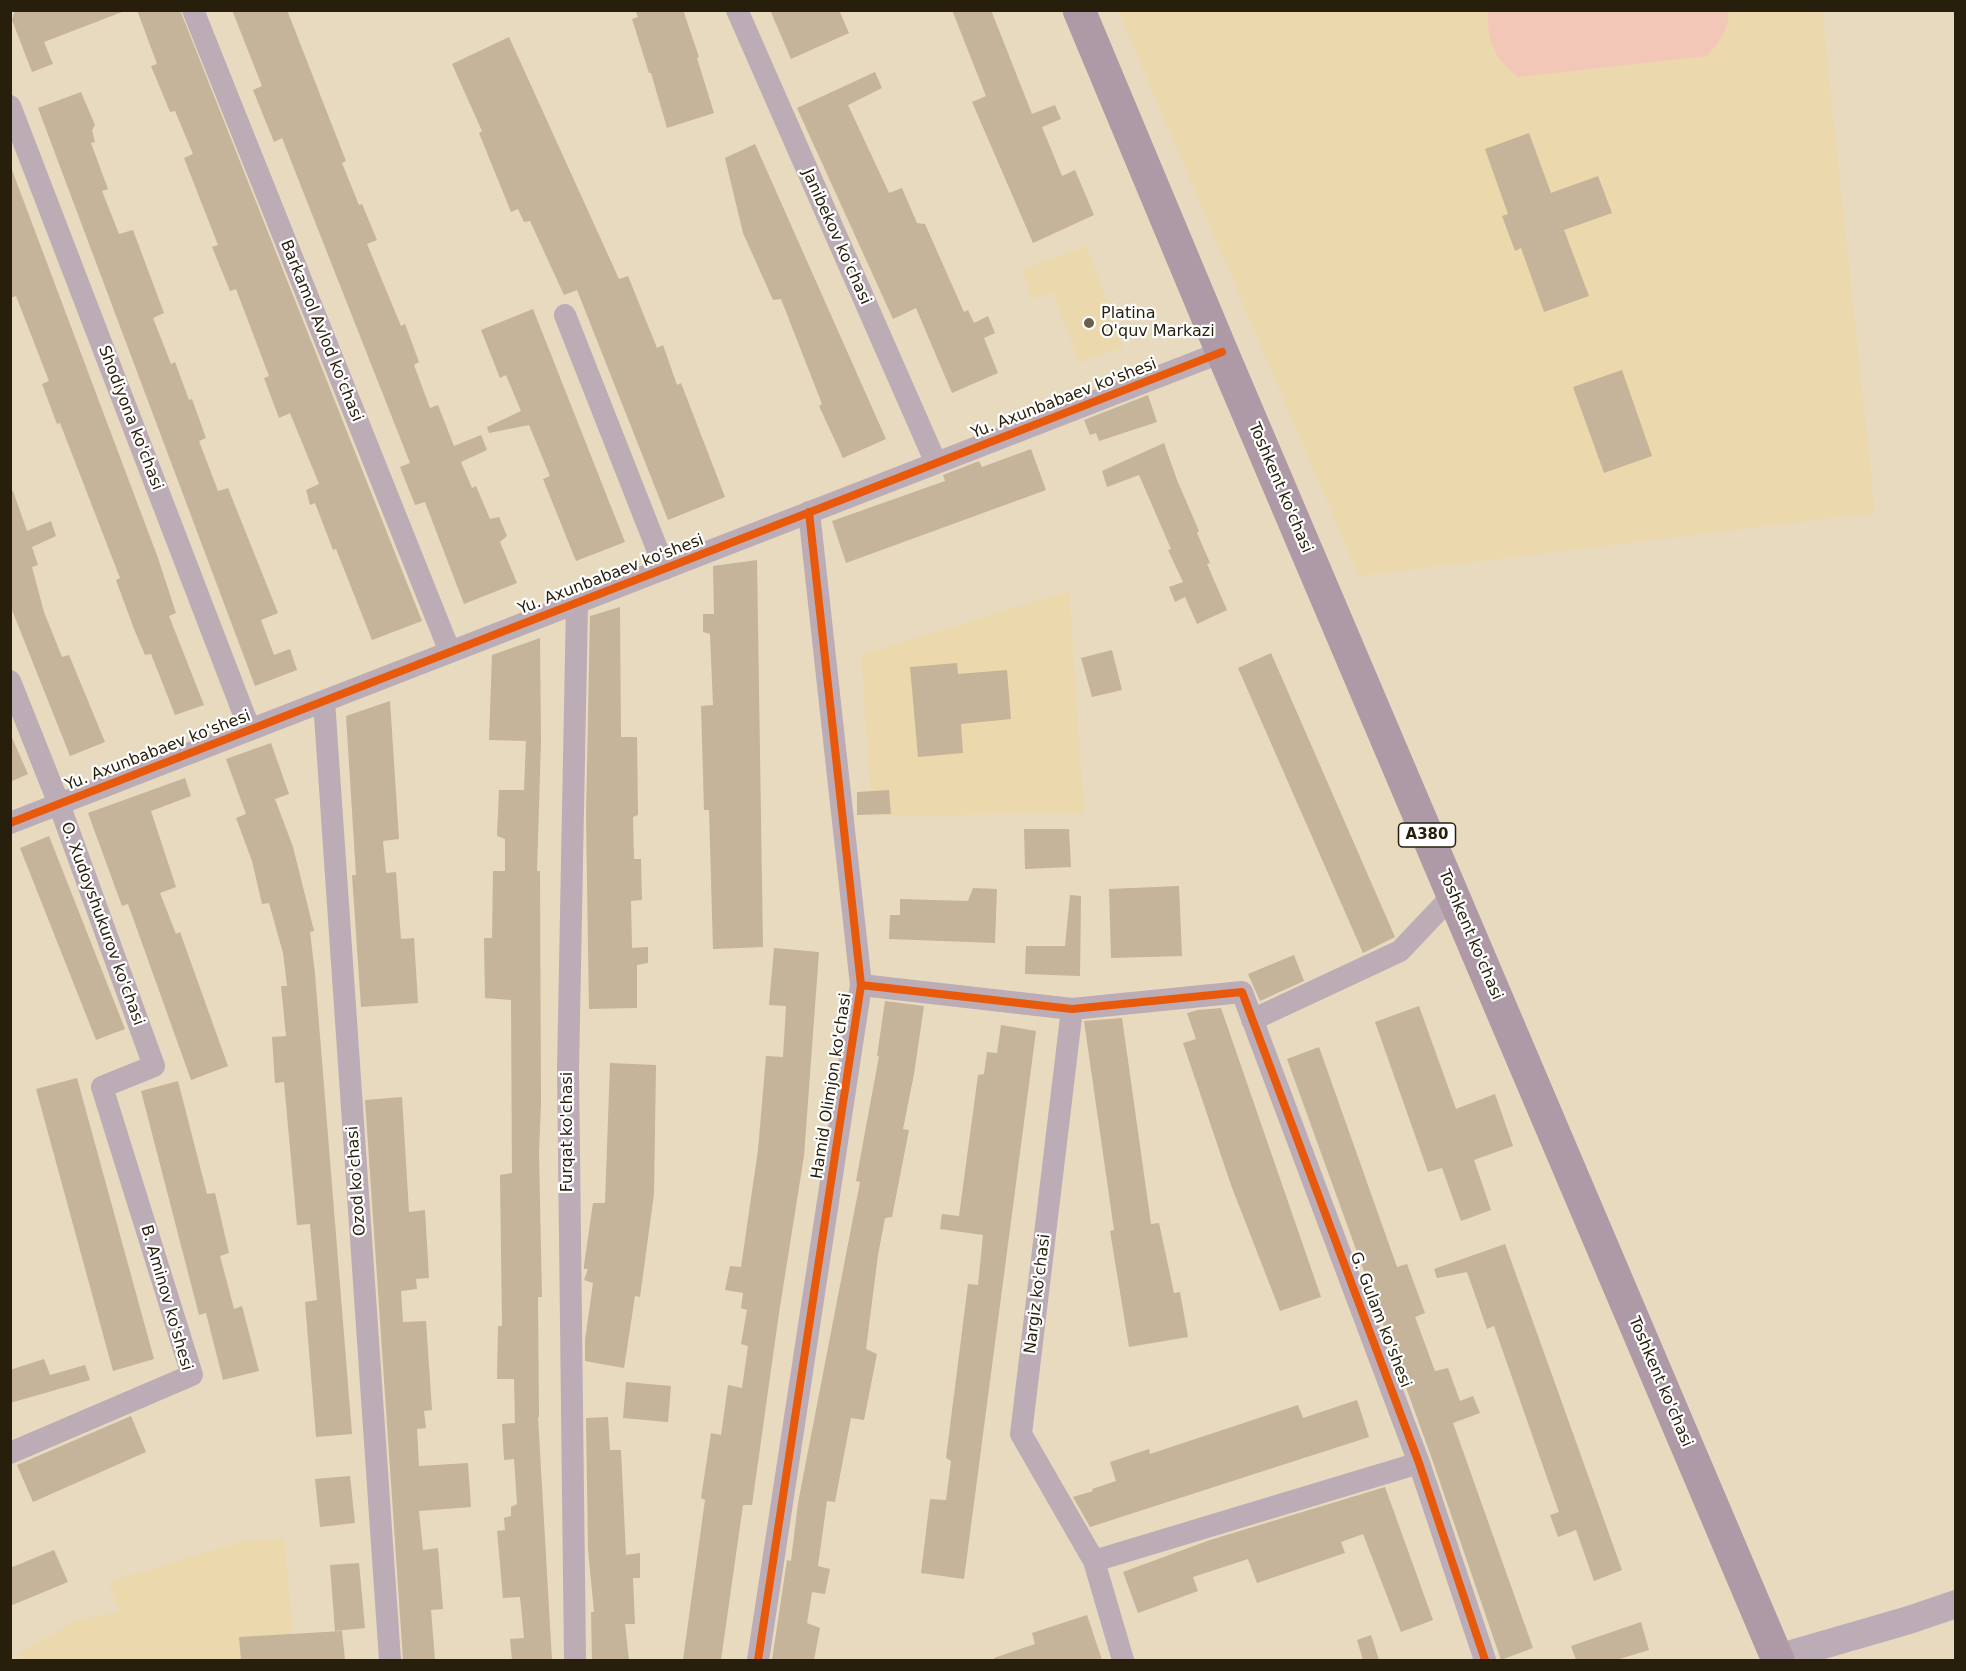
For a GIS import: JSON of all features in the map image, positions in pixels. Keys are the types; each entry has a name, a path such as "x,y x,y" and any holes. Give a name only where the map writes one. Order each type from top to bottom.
{"highway":[{"name":"Toshkent ko'chasi","path":"1079,10 1222,352 1778,1659"}],"street":[{"name":"Barkamol Avlod ko'chasi","path":"193,10 450,652"},
{"name":"Janibekov ko'chasi","path":"737,10 936,463"},
{"name":"Shodiyona ko'chasi","path":"10,106 250,730"},
{"path":"565,315 664,569"},
{"name":"Yu. Axunbabaev ko'shesi","path":"10,823 1222,352"},
{"name":"Hamid Olimjon ko'chasi","path":"758,1660 861,985 809,512"},
{"name":"Furqat ko'chasi","path":"575,1660 568,1069 577,603"},
{"name":"O. Xudoyshukurov ko'chasi","path":"10,681 59,804 154,1066"},
{"name":"Ozod ko'chasi","path":"324,701 390,1660"},
{"path":"1252,1020 1400,951 1453,894"},
{"path":"861,985 1072,1009"},
{"name":"G. Gulam ko'shesi","path":"1072,1009 1242,992 1419,1463 1485,1660"},
{"name":"Nargiz ko'chasi","path":"1072,1009 1021,1434 1094,1560 1123,1660"},
{"name":"B. Aminov ko'shesi","path":"10,1453 192,1375 102,1087 154,1066"},
{"path":"1094,1560 1419,1463"},
{"path":"1778,1659 1956,1604"}],"shaded area":[{"path":"1488,10 1729,11 1723,35 1707,56 1518,77 1509,70 1493,48 1490,40"},
{"path":"1118,11 1822,11 1875,513 1359,576"},
{"name":"Platina O'quv Markazi","path":"1087,246 1123,348 1079,363 1053,292 1032,299 1022,270"},
{"path":"1069,591 1084,813 872,816 861,655"},
{"path":"284,1538 295,1660 22,1660 19,1653 75,1621 120,1611 108,1582 244,1541"}],"building":[{"path":"15,10 122,10 122,12 44,42 53,64 32,72 12,20"},
{"path":"137,10 180,10 422,621 372,640 315,503 310,505 306,490 319,484 290,413 279,418 264,378 269,376 236,289 230,291 212,247 218,245 184,158 193,154 175,111 170,112 151,66 157,64"},
{"path":"232,10 287,10 346,161 342,163 359,205 362,204 377,240 367,244 401,326 405,324 419,362 414,365 430,408 438,405 454,446 481,435 487,450 461,462 472,488 476,486 490,519 499,517 507,536 500,542 517,583 464,604 425,502 415,505 400,467 410,463 282,138 274,142 253,90 262,86"},
{"path":"635,10 683,10 714,113 667,128 632,19 638,17"},
{"path":"770,10 839,10 849,33 791,59"},
{"path":"952,10 991,10 1032,114 1055,105 1061,119 1042,127 1062,176 1075,170 1094,215 1033,243 972,102 986,96"},
{"path":"509,37 619,279 628,276 657,348 663,345 677,385 681,383 725,497 668,520 577,290 564,295 530,221 524,222 518,209 511,212 479,133 482,131 452,64"},
{"path":"875,72 882,88 848,105 889,193 902,188 917,223 925,224 964,312 968,310 974,323 988,316 995,333 984,338 998,373 952,393 916,308 893,319 797,108"},
{"path":"81,92 95,125 92,130 95,142 91,143 108,189 102,191 119,234 133,230 164,313 153,318 171,364 175,362 189,400 192,399 206,438 199,441 218,491 228,488 278,613 261,620 274,655 290,649 297,670 255,686 38,108"},
{"path":"1529,133 1551,193 1598,176 1612,213 1564,230 1589,296 1544,312 1521,248 1515,251 1502,216 1508,214 1485,149"},
{"path":"755,144 886,439 843,458 819,406 822,404 781,299 773,300 743,233 725,158"},
{"path":"12,170 158,558 176,613 169,616 204,705 175,715 151,654 145,655 134,629 116,580 120,578 60,423 57,424 42,384 49,381 16,296 10,298 10,171"},
{"path":"533,309 625,542 576,561 543,479 550,476 529,425 489,433 487,427 521,411 506,375 500,378 481,330"},
{"path":"1622,370 1652,456 1604,473 1573,387"},
{"path":"1148,395 1157,422 1099,441 1096,433 1090,435 1084,420"},
{"path":"1164,443 1199,531 1197,533 1210,563 1207,564 1227,610 1197,624 1185,597 1175,602 1169,587 1183,582 1139,475 1107,487 1102,471"},
{"path":"1031,449 1046,490 846,563 832,521 945,481 943,475 979,461 982,467"},
{"path":"13,491 27,531 51,521 56,536 32,547 38,565 32,567 44,612 62,657 69,655 105,742 70,756 10,605 10,492"},
{"path":"757,560 763,947 713,949 709,810 704,810 701,706 713,705 710,634 703,632 703,614 714,614 713,566"},
{"path":"620,607 621,737 637,737 638,815 633,817 634,859 641,859 642,900 631,901 632,948 648,947 648,963 637,965 637,1008 589,1009 586,816 590,616"},
{"path":"540,638 541,741 537,871 540,871 541,1103 539,1153 542,1297 538,1297 538,1417 552,1660 512,1660 510,1639 524,1638 520,1597 503,1598 497,1531 505,1530 504,1518 511,1516 511,1507 517,1504 514,1459 504,1460 502,1424 515,1423 514,1379 497,1379 498,1326 502,1326 500,1175 512,1173 511,1000 485,998 484,938 492,938 493,871 505,871 505,839 497,836 499,790 524,790 526,741 489,740 492,655"},
{"path":"1112,650 1122,690 1092,697 1081,658"},
{"path":"1271,653 1395,937 1363,953 1238,668"},
{"path":"957,663 958,674 1007,670 1011,719 961,724 963,753 918,757 910,667"},
{"path":"390,701 399,839 383,841 386,873 396,872 401,939 414,938 418,1003 361,1007 352,875 356,875 346,716"},
{"path":"10,733 28,774 10,782"},
{"path":"271,743 289,794 275,799 293,847 314,931 310,932 352,1434 316,1437 305,1302 317,1300 310,1224 297,1225 284,1082 275,1083 272,1037 286,1036 281,986 287,986 283,953 269,903 262,904 252,861 236,818 246,814 226,759"},
{"path":"185,778 191,796 151,811 176,887 160,893 176,934 180,932 228,1066 191,1080 128,904 122,906 88,813"},
{"path":"889,790 891,814 857,815 857,792"},
{"path":"1024,829 1069,829 1071,867 1025,869"},
{"path":"49,836 125,1029 96,1040 20,848"},
{"path":"1179,886 1182,956 1111,958 1109,889"},
{"path":"973,888 997,889 995,943 889,939 890,915 900,915 900,899 968,901"},
{"path":"1070,895 1081,896 1080,976 1025,974 1026,946 1065,946"},
{"path":"774,948 819,952 804,1156 752,1505 743,1505 721,1660 683,1660 705,1500 701,1498 711,1433 721,1435 728,1385 742,1388 748,1346 741,1344 747,1310 741,1308 743,1293 725,1290 730,1266 741,1267 758,1150 766,1056 783,1057 786,1006 769,1005"},
{"path":"1294,955 1304,981 1260,1001 1248,974"},
{"path":"885,1001 924,1006 903,1129 909,1130 892,1217 885,1218 878,1255 866,1349 877,1354 864,1420 851,1418 835,1502 827,1501 818,1566 830,1569 825,1594 812,1592 807,1623 820,1628 814,1660 772,1660 787,1560 791,1561 798,1503 860,1182 856,1181 879,1056 877,1056"},
{"path":"1419,1006 1456,1109 1495,1094 1513,1146 1474,1160 1491,1210 1461,1221 1442,1168 1428,1172 1375,1022"},
{"path":"1221,1008 1321,1297 1280,1311 1231,1185 1183,1043 1196,1039 1187,1013"},
{"path":"1122,1018 1151,1224 1159,1223 1174,1293 1180,1292 1188,1337 1129,1347 1110,1231 1114,1230 1084,1021"},
{"path":"1001,1025 1036,1031 964,1579 921,1573 930,1499 946,1500 951,1461 946,1458 968,1284 978,1285 983,1235 940,1229 942,1214 959,1216 978,1075 984,1074 987,1052 997,1053"},
{"path":"1319,1047 1397,1267 1407,1264 1425,1313 1415,1317 1435,1371 1448,1368 1460,1401 1473,1396 1480,1413 1453,1423 1533,1648 1501,1660 1432,1459 1287,1059"},
{"path":"610,1063 656,1065 654,1194 640,1297 635,1296 624,1368 585,1361 585,1340 593,1283 584,1280 588,1269 584,1269 584,1265 593,1203 605,1203"},
{"path":"77,1078 154,1359 113,1371 36,1089"},
{"path":"178,1081 207,1194 215,1193 229,1253 220,1256 234,1309 242,1306 259,1371 223,1380 206,1313 199,1315 141,1091"},
{"path":"402,1097 409,1212 425,1210 429,1278 416,1279 417,1289 401,1291 403,1322 426,1321 432,1410 424,1411 426,1428 417,1429 419,1466 468,1463 471,1507 419,1511 423,1550 438,1548 443,1609 431,1610 435,1660 403,1660 365,1100"},
{"path":"1505,1244 1622,1570 1594,1581 1576,1530 1558,1537 1550,1515 1559,1512 1494,1326 1487,1329 1467,1272 1437,1278 1434,1269"},
{"path":"44,1359 50,1375 85,1365 90,1380 10,1403 10,1370"},
{"path":"626,1382 671,1386 668,1422 623,1418"},
{"path":"1357,1400 1369,1437 1090,1527 1073,1497 1116,1481 1110,1462 1149,1449 1150,1454 1298,1405 1303,1418"},
{"path":"131,1416 146,1452 33,1502 17,1465"},
{"path":"608,1417 610,1450 621,1450 626,1555 640,1553 640,1578 633,1578 635,1624 625,1624 629,1660 592,1660 591,1612 594,1612 588,1550 586,1418"},
{"path":"350,1476 355,1523 320,1527 315,1479"},
{"path":"1385,1487 1433,1620 1401,1632 1363,1534 1341,1542 1345,1553 1257,1583 1248,1559 1193,1577 1198,1591 1138,1613 1123,1572 1210,1540"},
{"path":"54,1550 68,1582 10,1606 10,1568"},
{"path":"359,1563 365,1628 335,1631 330,1565"},
{"path":"1087,1615 1102,1660 994,1660 994,1658 1035,1644 1032,1633"},
{"path":"1641,1622 1649,1650 1616,1660 1576,1660 1571,1646"},
{"path":"342,1631 345,1660 241,1660 239,1637"},
{"path":"1371,1635 1379,1660 1363,1660 1357,1640"}],"cycle path":[{"path":"10,823 1222,352"},
{"path":"758,1660 861,985 809,512"},
{"path":"861,985 1072,1009 1242,992 1419,1463 1485,1660"}],"place":[{"name":"Platina O'quv Markazi","path":"1089,323"}]}
